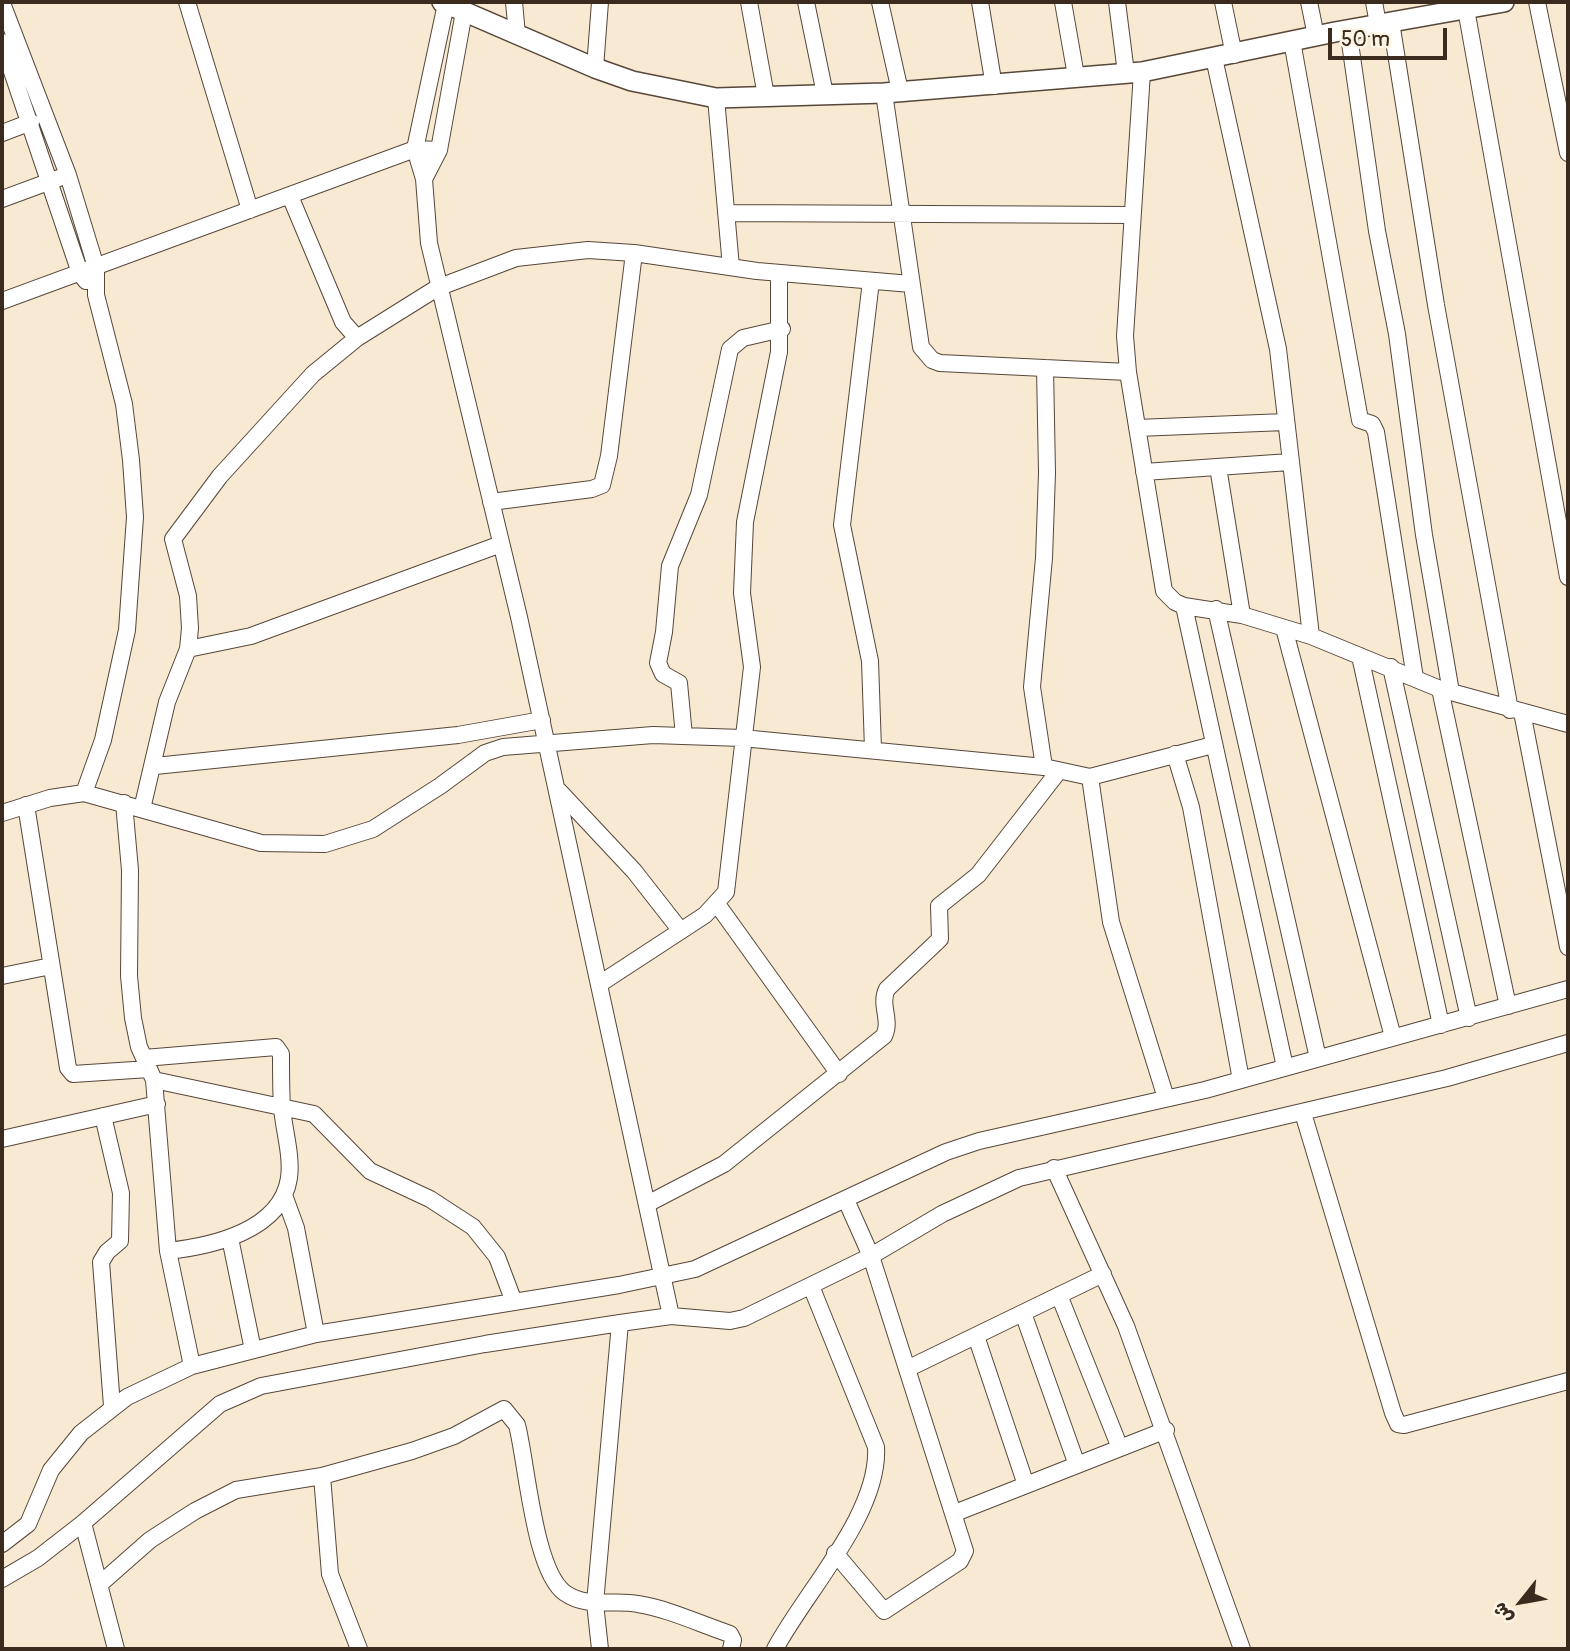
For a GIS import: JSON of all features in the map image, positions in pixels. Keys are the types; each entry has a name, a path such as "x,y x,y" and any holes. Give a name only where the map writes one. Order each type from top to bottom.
{"street":[{"path":"187,2 250,210"},
{"path":"514,2 517,35"},
{"path":"595,68 600,2"},
{"path":"749,2 766,96"},
{"path":"806,2 825,94"},
{"path":"880,2 892,92 901,214 921,346 932,360 1128,372"},
{"path":"980,2 994,86"},
{"path":"1063,2 1076,76"},
{"path":"1117,2 1134,73 1132,215 1125,336 1128,372 1164,591 1175,602 1184,606 1242,615 1311,636 1446,691 1568,724"},
{"path":"1223,2 1234,55"},
{"path":"1308,2 1317,36"},
{"path":"1374,2 1384,23 1516,711 1568,947"},
{"path":"451,6 595,68 632,81 716,98 994,86 1076,76 1134,73 1384,23 1437,8 1466,9 1504,2"},
{"path":"1537,2 1568,153"},
{"path":"2,3 68,175 88,270 124,404 135,517 133,573 119,674 103,740 84,793"},
{"path":"451,6 415,149 424,178 429,243 437,288 491,502 558,790 649,1203 671,1316"},
{"path":"424,178 439,150 451,6"},
{"path":"1466,9 1568,577"},
{"path":"1348,29 1375,217 1396,334 1446,691 1508,1006"},
{"path":"1292,41 1360,422 1372,424 1376,432 1415,678"},
{"path":"2,42 5,64 31,122 49,181 88,270"},
{"path":"1214,58 1278,349 1311,636"},
{"path":"716,98 731,267"},
{"path":"2,133 31,122"},
{"path":"2,302 415,149 439,150"},
{"path":"2,199 68,175"},
{"path":"290,195 342,322 357,338"},
{"path":"726,213 1132,215"},
{"path":"142,809 155,766 167,702 187,649 190,628 188,596 173,539 220,476 313,374 357,338 437,288 516,258 588,250 634,253 779,273 911,284"},
{"path":"491,502 592,489 602,485 609,456 634,253"},
{"path":"601,984 681,931 717,904 726,892 752,667 742,593 745,522 776,374 782,329 779,273"},
{"path":"871,281 842,525 870,661 873,749"},
{"path":"684,736 679,683 663,674 658,663 664,632 671,559 702,486 730,349 743,338 782,329"},
{"path":"649,1203 724,1164 884,1036 888,1023 884,996 887,989 940,939 939,906 978,875 1051,769 1032,687 1044,558 1047,473 1045,368"},
{"path":"1137,428 1285,422"},
{"path":"1144,472 1290,462"},
{"path":"1218,467 1242,615"},
{"path":"187,649 251,636 501,544"},
{"path":"1184,606 1285,1068"},
{"path":"1216,609 1318,1058"},
{"path":"1284,628 1393,1038"},
{"path":"1360,656 1441,1025"},
{"path":"1391,667 1469,1018"},
{"path":"155,766 458,734 542,720"},
{"path":"2,813 84,793 261,843 325,844 373,829 440,786 485,752 503,747 548,746 612,736 742,738 873,749 1051,769 1090,778 1213,745"},
{"path":"1175,754 1191,807 1241,1080"},
{"path":"1090,778 1111,922 1166,1098"},
{"path":"558,790 634,871 681,931"},
{"path":"124,803 130,870 129,976 133,1018 158,1104 168,1251 192,1366"},
{"path":"26,805 68,1068 73,1074 149,1069 279,1048 282,1108 289,1163 284,1195 270,1214 230,1238 197,1248 168,1251"},
{"path":"717,904 839,1074"},
{"path":"2,976 51,967"},
{"path":"2,1544 29,1524 51,1471 63,1453 112,1406 153,1382 192,1366 316,1334 695,1269 946,1152 1241,1080 1568,989"},
{"path":"2,1579 38,1558 83,1523 220,1405 261,1387 485,1343 620,1323 671,1316 730,1321 744,1318 871,1256 942,1214 1019,1178 1447,1078 1568,1043"},
{"path":"149,1069 282,1108 314,1114 370,1171 429,1199 473,1227 497,1257 514,1302"},
{"path":"2,1139 158,1104"},
{"path":"1303,1113 1392,1413 1398,1423 1404,1425 1568,1381"},
{"path":"103,1116 122,1202 120,1241 107,1251 101,1262 112,1406"},
{"path":"1054,1168 1103,1274 1166,1430 1242,1649"},
{"path":"284,1195 296,1228 316,1334"},
{"path":"835,1553 881,1609 888,1610 962,1559 964,1542 871,1256 846,1200"},
{"path":"230,1238 253,1350"},
{"path":"907,1369 1103,1274"},
{"path":"775,1649 863,1506 877,1466 876,1447 810,1286"},
{"path":"1059,1295 1120,1448"},
{"path":"1023,1313 1077,1465"},
{"path":"600,1649 595,1603 620,1323"},
{"path":"976,1336 1026,1485"},
{"path":"100,1584 150,1540 195,1511 236,1490 322,1476 454,1436 504,1409 517,1425 538,1531 549,1570 565,1593 595,1603 636,1603 652,1607 730,1634 733,1640 731,1649"},
{"path":"955,1513 1166,1430"},
{"path":"322,1476 330,1574 359,1649"},
{"path":"83,1523 116,1649"}]}
